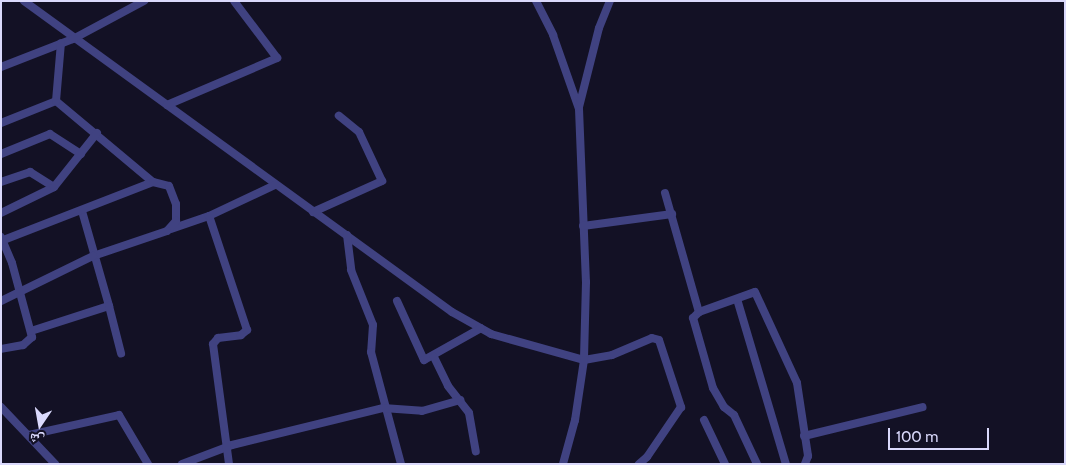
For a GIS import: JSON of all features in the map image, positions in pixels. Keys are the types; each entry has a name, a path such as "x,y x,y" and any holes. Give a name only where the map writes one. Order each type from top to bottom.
{"street":[{"path":"24,1 73,39 452,312 481,328 514,342 584,360 612,355 652,338 660,340 681,407 647,457 639,464"},
{"path":"1,68 73,39 144,1"},
{"path":"167,105 277,58 234,1"},
{"path":"536,1 554,35 579,109"},
{"path":"563,464 575,420 584,360 583,226 579,109 599,28 610,1"},
{"path":"56,101 61,43"},
{"path":"1,123 56,101"},
{"path":"56,101 97,133 153,182"},
{"path":"313,212 382,180 360,132 340,116"},
{"path":"1,213 54,187 97,133"},
{"path":"1,154 50,134 82,154"},
{"path":"1,182 30,172 54,187"},
{"path":"1,349 27,343 32,337 2,239 82,211 153,182 166,184 174,196 177,217 167,230"},
{"path":"1,301 93,256 209,216 275,185"},
{"path":"665,193 699,312"},
{"path":"82,211 121,353"},
{"path":"583,226 672,214"},
{"path":"209,216 247,330 241,336 218,338 213,344 230,464"},
{"path":"347,235 351,270 373,325 371,352 388,408 401,464"},
{"path":"757,464 734,415 724,407 713,388 693,321 699,312 757,292 764,315 797,384 808,456 804,464"},
{"path":"737,299 786,464"},
{"path":"397,301 421,359 434,357 481,328"},
{"path":"31,331 109,306"},
{"path":"434,357 448,386 460,400 470,417 476,451"},
{"path":"182,464 228,447 388,408 422,410 460,400"},
{"path":"1,407 55,464"},
{"path":"804,436 923,407"},
{"path":"29,435 104,416 120,415 148,464"},
{"path":"704,420 725,464"}]}
